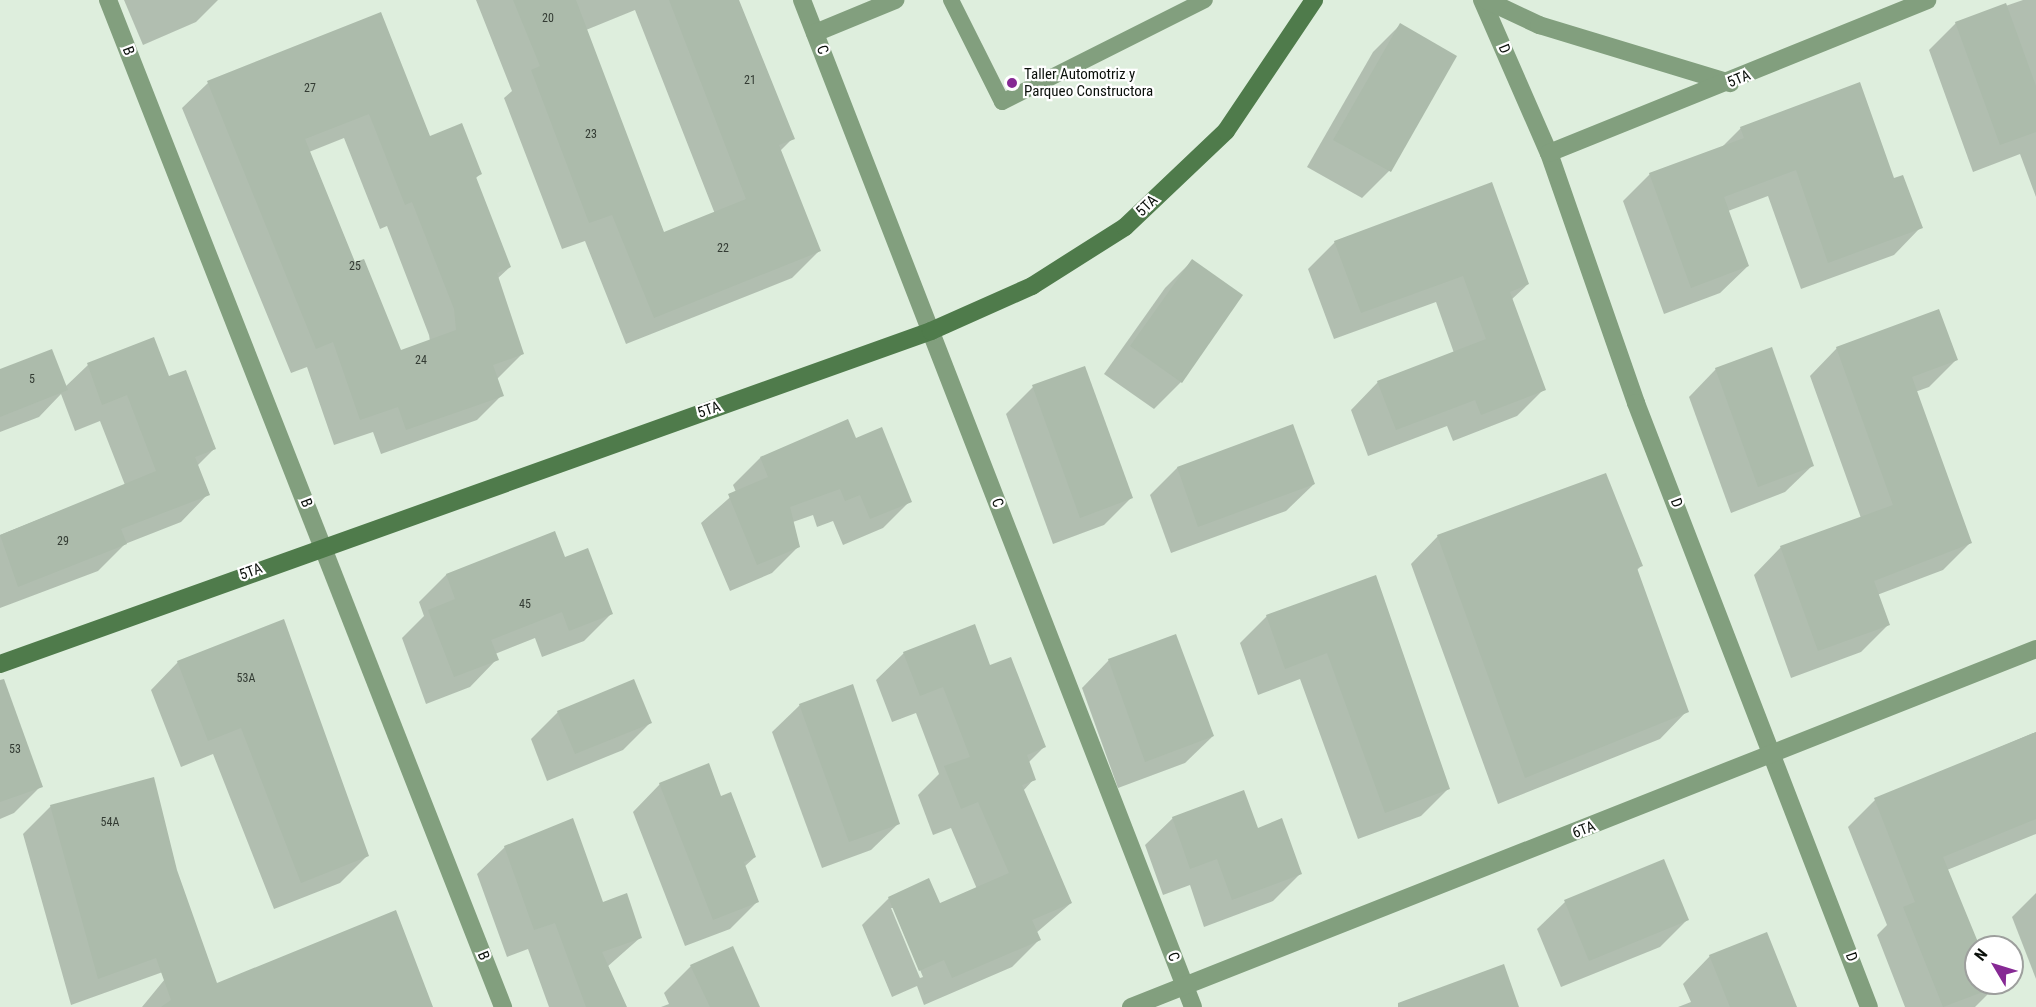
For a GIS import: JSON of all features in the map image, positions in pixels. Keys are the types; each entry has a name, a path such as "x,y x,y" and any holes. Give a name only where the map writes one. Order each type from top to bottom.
{"street":[{"name":"B","path":"108,0 503,1007"},
{"name":"C","path":"802,0 1193,1007"},
{"path":"815,33 895,0"},
{"name":"5TA","path":"0,664 323,546 931,332 1032,285 1125,227 1226,130 1314,0"},
{"path":"1484,0 1539,25 1730,82"},
{"name":"D","path":"1484,0 1549,153 1636,403 1775,756 1869,1007"},
{"name":"5TA","path":"1549,153 1730,82 1927,0"},
{"name":"6TA","path":"1131,1007 1775,756 2036,649"}],"lane":[{"path":"951,0 1002,102 1205,0"}],"building":[{"path":"513,0 576,0 664,232 746,199 669,0 739,0 795,139 779,145 821,251 654,318 612,215 589,223 531,70 540,66"},
{"path":"2006,3 2036,86 2036,132 2000,145 1955,22"},
{"path":"381,12 430,136 462,123 482,174 476,177 511,267 497,273 524,354 493,365 504,396 406,430 398,407 360,420 333,342 316,349 207,81","holes":["369,114 405,205 412,202 454,309 456,330 401,350 364,259 355,262 305,139"]},
{"path":"1400,23 1457,56 1391,172 1333,140"},
{"path":"1860,82 1894,178 1903,175 1923,228 1828,263 1796,170 1724,197 1749,266 1691,288 1649,173 1744,138 1740,127"},
{"path":"1492,182 1529,284 1510,292 1546,390 1481,415 1475,400 1396,430 1377,381 1486,339 1463,276 1361,313 1334,241"},
{"path":"1192,259 1243,295 1182,383 1130,346"},
{"path":"1939,309 1958,360 1912,377 1972,543 1874,581 1890,625 1818,651 1780,546 1893,505 1836,347"},
{"path":"154,337 169,376 186,370 216,449 195,457 210,495 121,529 127,544 18,587 0,535 156,471 127,395 102,405 87,363"},
{"path":"1772,347 1814,466 1758,487 1715,368"},
{"path":"52,349 68,390 0,417 0,369"},
{"path":"1085,366 1133,498 1080,518 1032,385"},
{"path":"848,419 856,438 882,427 912,502 870,519 860,495 845,501 840,489 790,507 800,547 757,565 728,494 768,477 760,457"},
{"path":"1293,424 1315,484 1198,527 1177,467"},
{"path":"1606,473 1643,566 1637,568 1689,712 1525,778 1437,535"},
{"path":"555,531 565,557 588,548 613,614 569,631 562,612 491,640 499,660 454,677 428,610 455,599 446,574"},
{"path":"1376,575 1450,789 1385,813 1327,653 1285,669 1266,615"},
{"path":"284,619 369,856 301,883 241,728 208,741 177,661"},
{"path":"975,624 990,665 1011,657 1046,747 1027,755 1036,780 1022,785 1072,903 1032,920 1041,940 952,978 944,960 919,971 888,897 929,878 940,903 1009,873 978,802 961,809 944,766 970,757 943,687 920,696 903,652"},
{"path":"1176,634 1214,736 1145,762 1108,659"},
{"path":"4,679 43,787 0,802 0,680"},
{"path":"634,679 652,723 575,754 557,711"},
{"path":"853,684 900,824 849,842 799,704"},
{"path":"2036,732 2036,819 1943,857 1975,935 1964,935 1964,995 1975,995 1943,1007 1903,907 1915,902 1874,798"},
{"path":"709,763 721,796 731,792 756,857 744,862 759,902 713,920 659,783"},
{"path":"154,777 177,870 217,983 396,910 433,1007 161,1007 171,1000 156,958 98,979 50,805"},
{"path":"1244,790 1258,828 1282,818 1302,874 1232,900 1217,859 1190,869 1172,817"},
{"path":"573,818 603,902 627,893 642,938 602,952 627,1007 586,1007 555,923 534,930 504,846"},
{"path":"1664,859 1689,920 1589,961 1564,900"},
{"path":"1767,932 1797,1007 1730,1007 1709,955"},
{"path":"733,946 760,1007 710,1007 690,965"},
{"path":"1504,964 1519,1007 1398,1007 1398,1003"}],"place":[{"name":"Taller Automotriz y Parqueo Constructora","path":"1012,83"}]}
